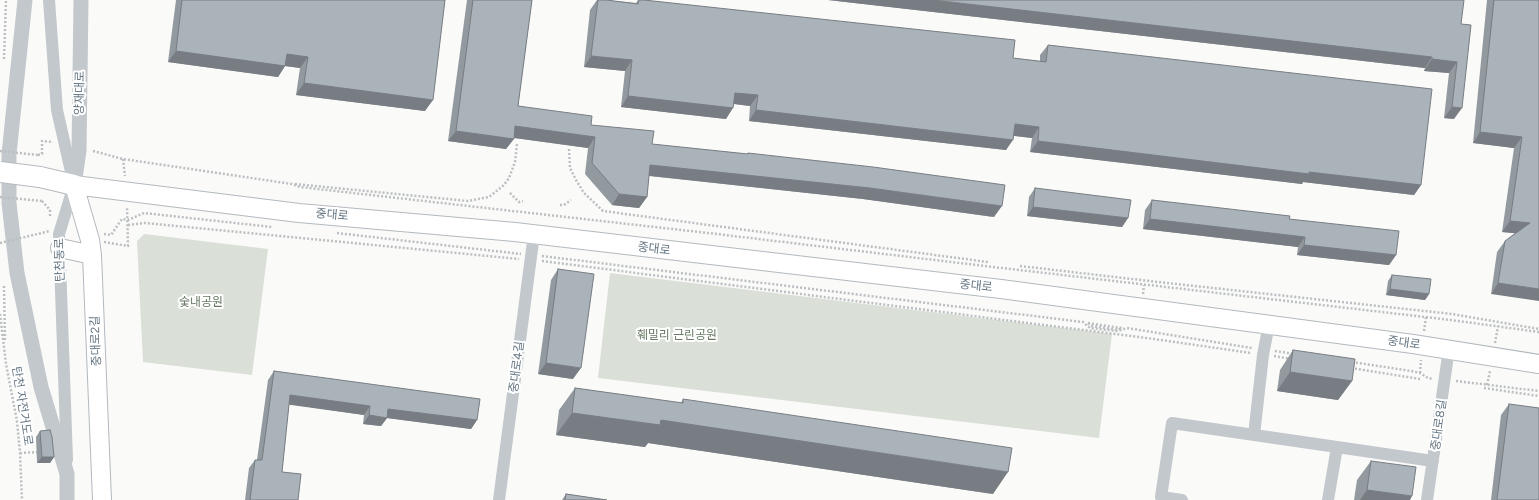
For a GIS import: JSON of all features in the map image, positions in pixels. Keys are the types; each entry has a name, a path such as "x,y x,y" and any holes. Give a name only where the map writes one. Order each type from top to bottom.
{"main road":[{"name":"중대로","path":"0,172 40,177 74,185 127,192 299,212 534,234 1001,289 1269,324 1539,364"},
{"name":"중대로2길","path":"74,185 90,242 102,500"},
{"path":"60,248 90,242"}],"street":[{"path":"25,0 9,154 9,203 17,273 39,379 67,474"},
{"name":"탄천동로","path":"49,0 57,110 74,185 59,234 67,500"},
{"name":"양재대로","path":"74,185 80,152 82,0"},
{"name":"중대로4길","path":"499,500 534,234"},
{"path":"1254,435 1264,352 1269,324"},
{"name":"중대로8길","path":"1427,500 1449,350"},
{"path":"1182,500 1161,497 1172,423 1433,461"},
{"path":"1328,500 1337,447"}],"path":[{"path":"0,151 38,155 42,154 42,141"},
{"path":"90,242 128,246 127,192 123,159 292,184 468,201 488,197 504,185 516,162 517,144"},
{"path":"569,149 570,168 576,180 584,193 603,211 988,262"},
{"path":"292,184 300,187 1426,317 1539,332"},
{"path":"510,193 519,202 523,201"},
{"path":"0,197 42,201 50,210 50,231 0,243"},
{"path":"560,205 564,205 571,200"},
{"path":"90,242 111,235 122,219 128,220 144,213 277,227"},
{"path":"128,225 145,223 531,258 558,257 1083,322 1090,328 1118,331 1127,328 1264,352 1294,360"},
{"path":"332,233 1148,338 1264,352 1295,354"},
{"path":"1020,266 1452,314 1539,329"},
{"name":"탄천 자전거도로","path":"0,314 6,364 17,421 22,500"},
{"path":"1088,323 1107,327 1091,326 1088,323"},
{"path":"1349,362 1420,373"},
{"path":"1349,368 1420,379"},
{"path":"1487,385 1539,390"},
{"path":"1484,388 1539,396"},
{"path":"20,454 44,451"}],"green space":[{"name":"숯내공원","path":"144,234 268,249 252,375 143,362 137,241"},
{"name":"훼밀리 근린공원","path":"610,273 1112,334 1099,438 598,378"}],"building":[{"path":"182,0 445,0 433,100 304,83 308,57 287,54 285,66 176,51"},
{"path":"473,0 532,0 518,106 592,116 591,125 654,131 652,144 873,167 1005,185 1002,206 870,188 650,165 647,197 619,194 592,163 595,137 515,126 514,139 456,131"},
{"path":"598,0 638,4 639,0 644,0 1015,40 1013,58 1046,62 1048,45 1432,89 1421,185 1309,172 1309,174 1038,141 1039,127 1015,124 1013,140 756,110 758,95 735,93 733,108 628,96 632,60 591,56"},
{"path":"933,0 1464,0 1461,24 1471,25 1462,108 1452,107 1457,62 1432,59 1432,57"},
{"path":"1494,0 1539,0 1539,289 1498,283 1505,241 1530,223 1510,221 1522,137 1480,132"},
{"path":"1035,188 1131,200 1128,218 1033,207"},
{"path":"1152,200 1290,216 1289,219 1399,231 1396,255 1304,245 1305,237 1150,219"},
{"path":"558,269 594,274 581,368 546,363"},
{"path":"1392,275 1431,279 1429,294 1390,289"},
{"path":"1293,350 1355,359 1352,381 1290,372"},
{"path":"274,371 480,399 477,420 388,409 387,418 369,415 370,406 290,395 282,472 301,474 298,500 250,500 255,460 262,460"},
{"path":"575,388 683,403 683,399 1012,448 1008,472 661,420 660,425 572,413"},
{"path":"1509,404 1539,408 1539,500 1497,500"},
{"path":"50,430 54,457 42,457 40,431"},
{"path":"1371,461 1416,467 1412,496 1367,490"},
{"path":"566,494 607,500 565,500"}]}
